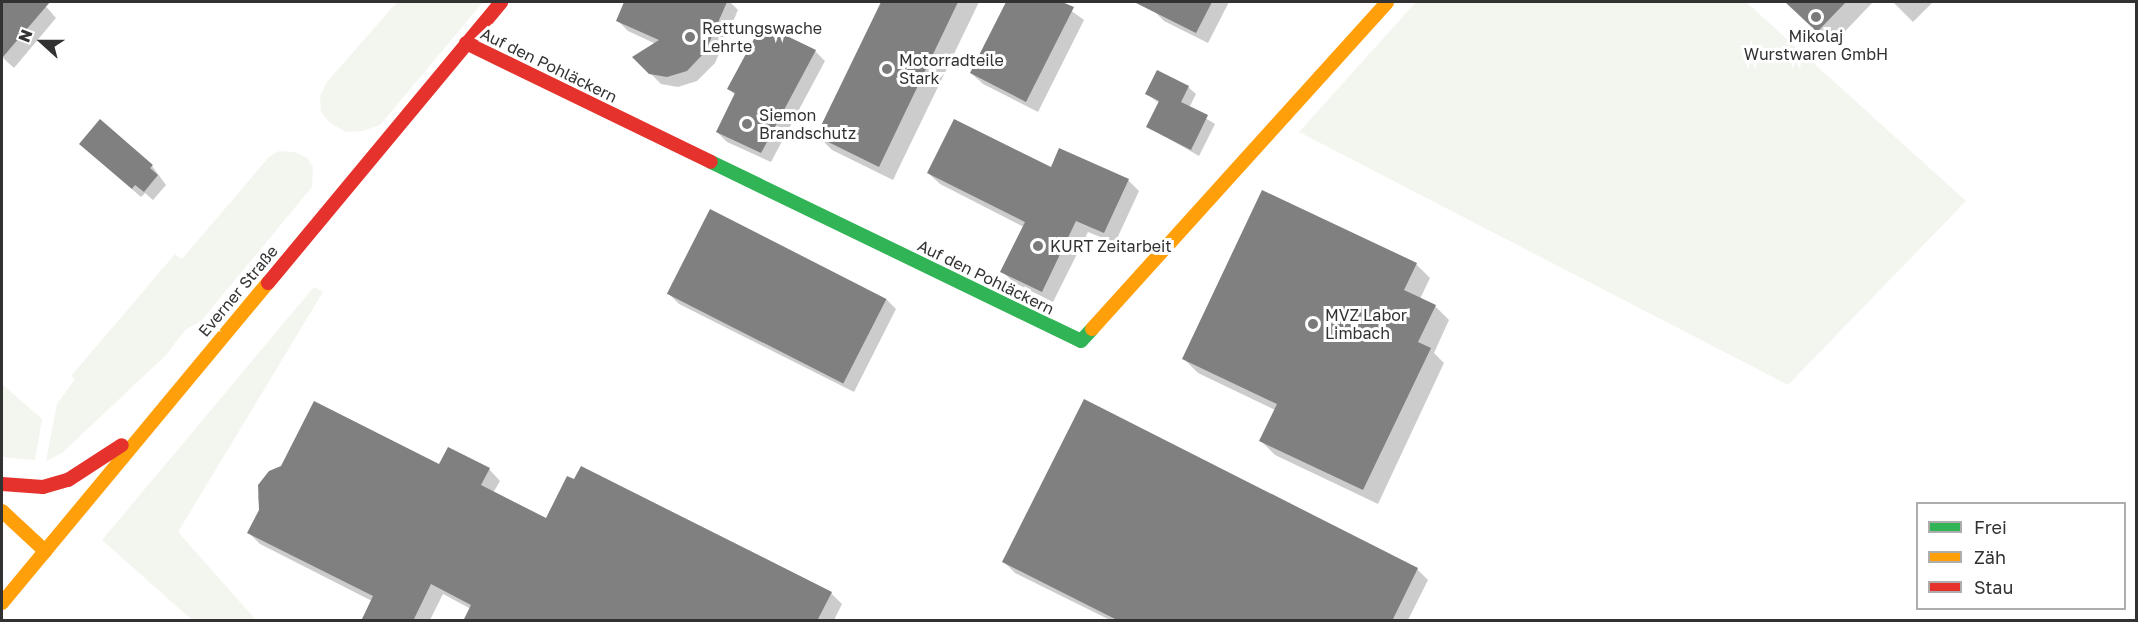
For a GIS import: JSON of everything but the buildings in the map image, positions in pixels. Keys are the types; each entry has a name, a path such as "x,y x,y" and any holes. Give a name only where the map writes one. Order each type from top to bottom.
{"street":[{"name":"Everner Straße","path":"2,603 501,2"},
{"name":"Auf den Pohläckern","path":"466,44 1081,341 1387,2"},
{"path":"2,484 43,487 68,480 148,427"},
{"path":"2,512 45,551"}],"shaded area":[{"path":"397,2 483,2 380,125 363,131 346,132 330,123 321,112 320,96 327,82"},
{"path":"1416,2 1746,2 1966,201 1788,385 1299,132"},
{"path":"279,151 295,152 307,158 313,167 312,187 201,321 185,330 166,355 62,453 46,461 57,404 75,379 71,376 175,254 182,259 269,157"},
{"path":"314,287 323,292 178,532 256,620 192,620 102,540"},
{"path":"2,384 42,419 35,460 2,457"}],"traffic: fast":[{"path":"711,162 1081,341 1092,329"}],"traffic: slow":[{"path":"1092,329 1387,2"},
{"path":"2,603 268,283"},
{"path":"2,511 45,551"}],"traffic: jam":[{"path":"268,283 501,2"},
{"path":"466,43 711,162"},
{"path":"2,484 43,487 68,480 122,445"}],"place":[{"name":"Mikolaj Wurstwaren GmbH","path":"1816,17"},
{"name":"Rettungswache Lehrte","path":"690,37"},
{"name":"Motorradteile Stark","path":"887,69"},
{"name":"Siemon Brandschutz","path":"747,124"},
{"name":"KURT Zeitarbeit","path":"1038,246"},
{"name":"MVZ Labor Limbach","path":"1313,324"}]}
